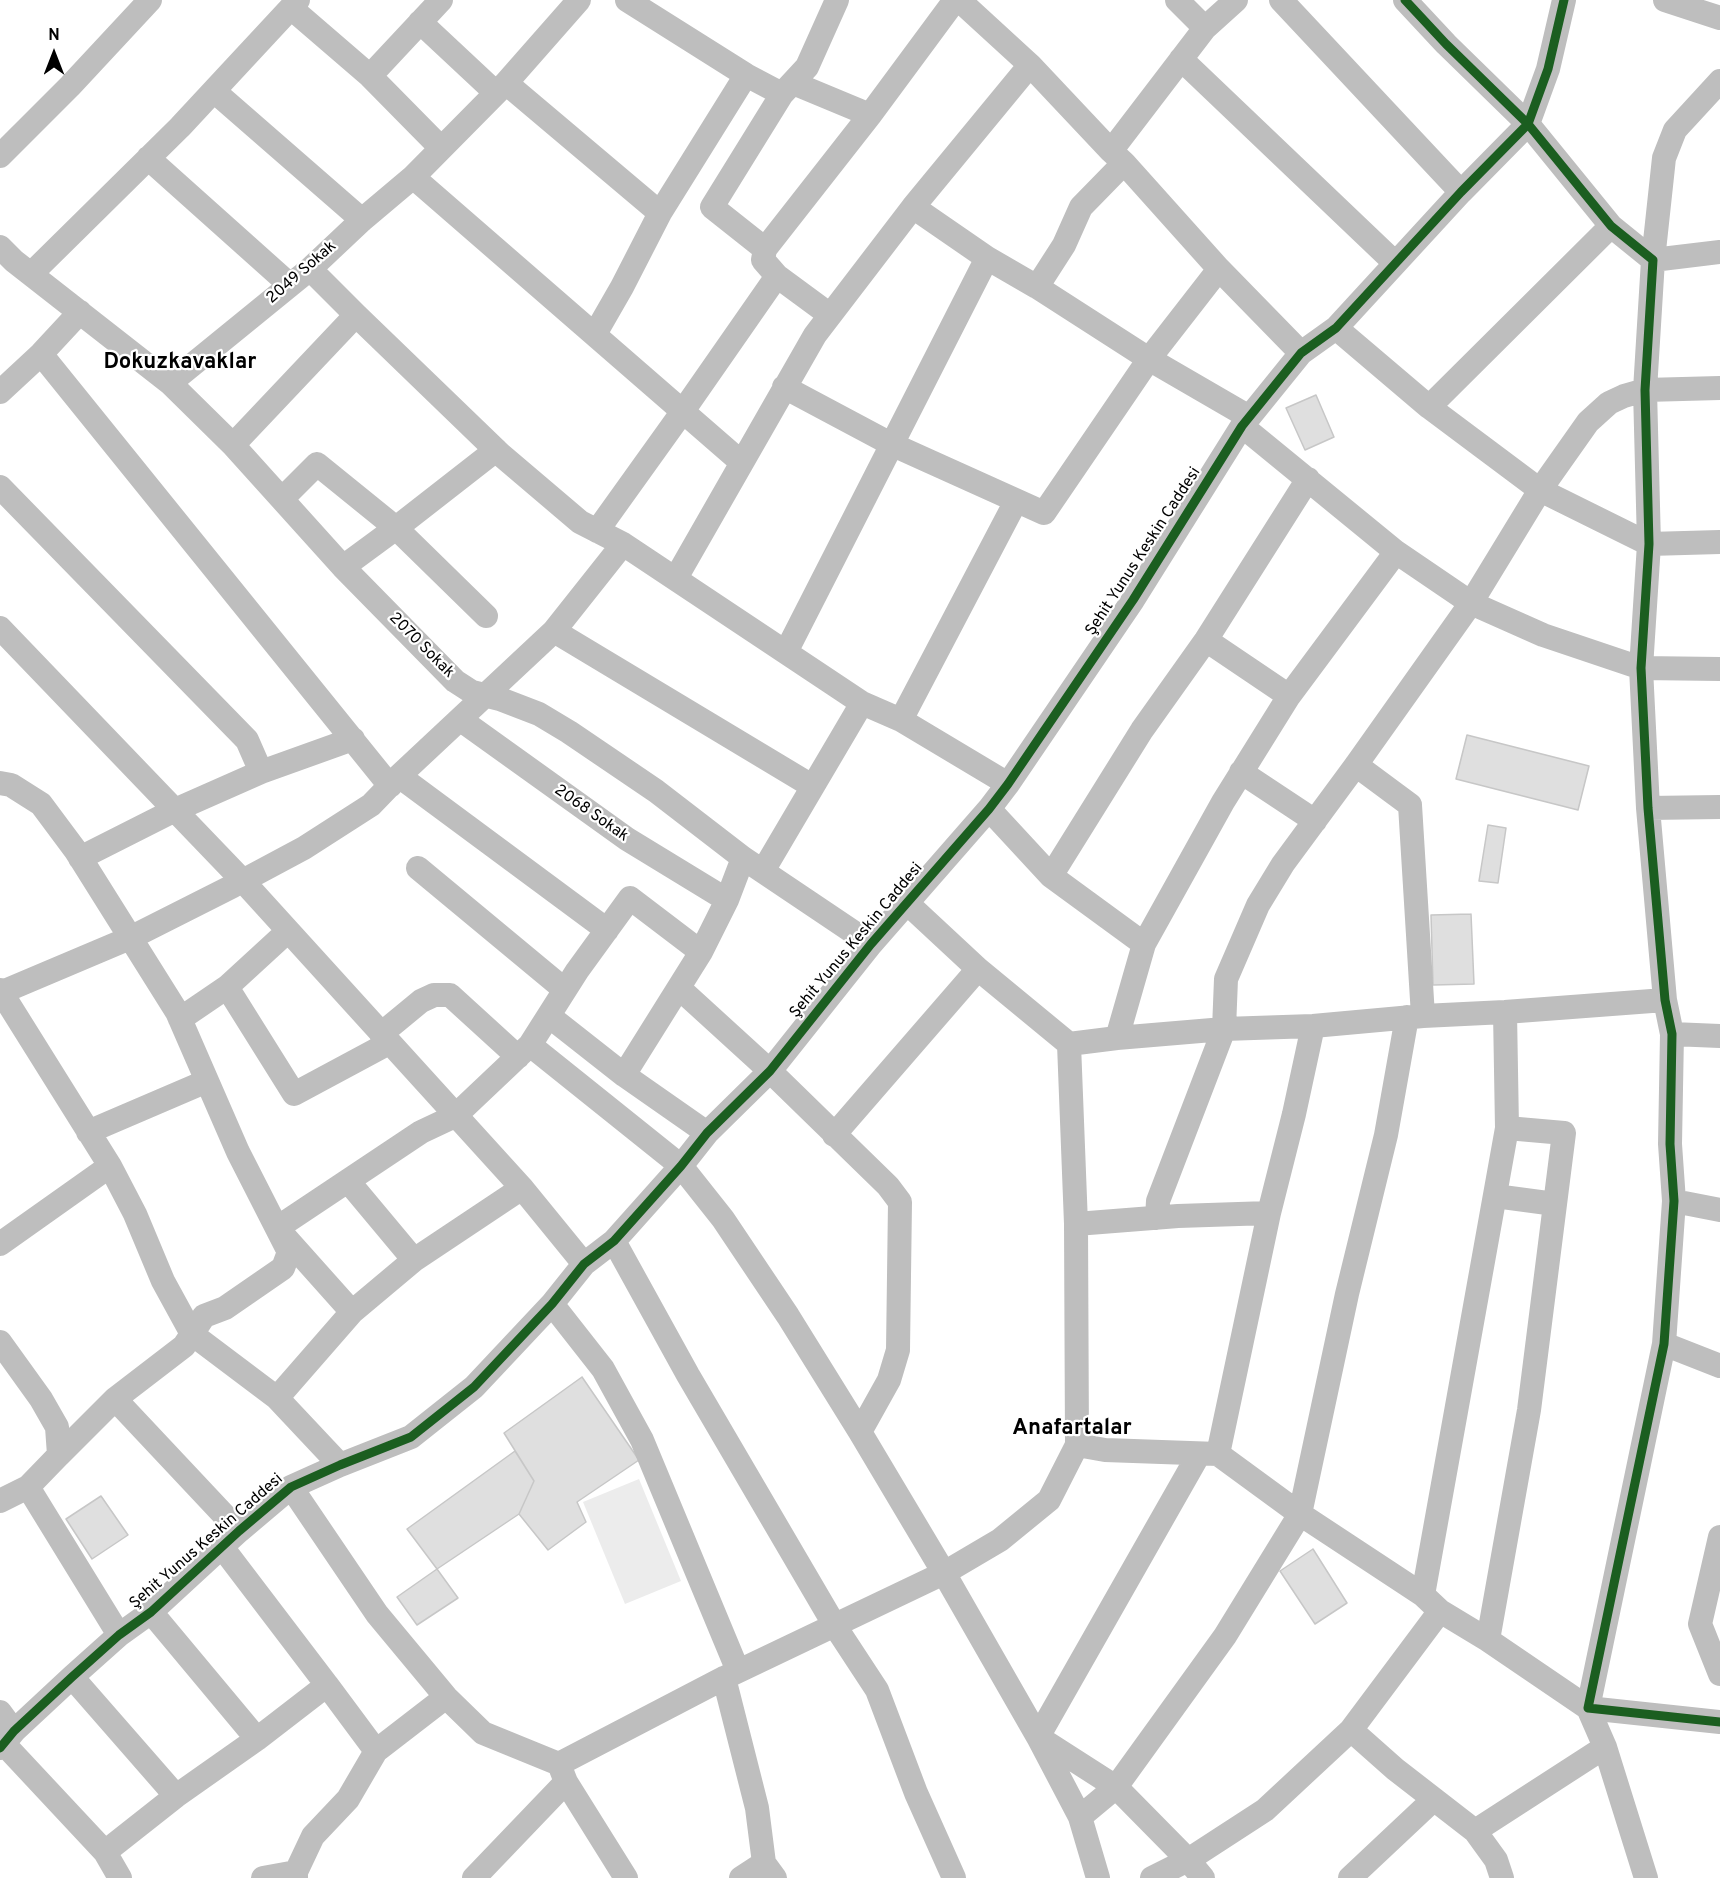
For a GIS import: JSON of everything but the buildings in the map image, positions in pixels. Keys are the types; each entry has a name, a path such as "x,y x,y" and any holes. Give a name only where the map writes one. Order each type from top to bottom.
{"street":[{"path":"0,156 70,86 150,0"},
{"path":"370,76 441,0"},
{"path":"627,0 746,75 870,115"},
{"path":"765,249 712,207 788,88 807,68 837,0"},
{"path":"830,315 777,276 763,260 765,249 870,115 955,0"},
{"path":"959,0 1030,65 1118,157 1219,269 1301,353"},
{"path":"1177,0 1205,28"},
{"path":"1037,287 1064,245 1081,207 1118,157 1182,59 1205,28 1236,0"},
{"path":"1281,0 1461,192"},
{"path":"1406,0 1446,44 1528,124 1611,226 1653,260 1720,252"},
{"name":"Şehit Yunus Keskin Caddesi","path":"5,1734 119,1635 151,1612 291,1487 411,1437 474,1387 552,1304 584,1264 614,1241 681,1166 707,1133 770,1071 906,903 989,809 1008,784 1133,600 1246,422 1301,353 1336,328 1461,192 1528,124 1548,69 1564,0"},
{"path":"1665,0 1720,18"},
{"name":"2049 Sokak","path":"170,383 310,269 362,220 413,177 501,88 571,3"},
{"path":"31,274 148,159 295,4 441,148"},
{"path":"420,22 660,213"},
{"path":"1182,59 1395,263"},
{"path":"676,578 815,335 913,207 1030,65"},
{"path":"595,334 660,213 746,75"},
{"path":"1646,1878 1605,1747 1588,1708 1664,1344 1674,1201 1670,1144 1672,1034 1665,1000 1648,808 1641,668 1649,544 1645,390 1653,260 1664,159 1675,130 1715,90"},
{"path":"214,91 362,220"},
{"path":"148,159 290,285"},
{"path":"413,177 741,462"},
{"path":"913,207 987,258 1037,287 1246,422 1308,479 1396,552 1471,603 1543,635 1641,668 1720,669"},
{"path":"1429,407 1611,226"},
{"path":"0,247 170,383"},
{"path":"786,652 987,258"},
{"path":"310,269 496,450 580,522 623,544 676,578 862,703 901,720 1008,784"},
{"path":"784,387 891,444 1044,513 1149,359 1219,269"},
{"path":"597,531 777,276"},
{"path":"0,392 41,354 80,312"},
{"path":"233,445 356,315"},
{"path":"1336,328 1429,407 1540,490 1649,544 1720,542"},
{"path":"41,354 353,739 394,781 607,930"},
{"name":"2070 Sokak","path":"170,383 233,445 343,567 455,681 472,692 517,704 569,732 656,791 753,864 872,944"},
{"path":"1157,1218 1158,1201 1224,1029 1226,979 1258,905 1283,864 1471,603 1540,490 1588,422 1609,403 1645,390 1720,388"},
{"path":"343,567 496,450"},
{"path":"282,500 317,464 396,528 486,616"},
{"path":"1051,876 1142,730 1206,640 1308,479"},
{"path":"0,487 247,740 261,772"},
{"path":"901,720 1016,501"},
{"path":"340,1465 277,1398 192,1334 163,1281 135,1214 110,1167 1,992 130,938 243,881 304,848 371,805 554,632 623,544"},
{"path":"1117,1038 1144,944 1223,802 1289,696 1396,552"},
{"path":"0,628 243,881 522,1188 584,1264"},
{"path":"554,632 812,786"},
{"path":"1206,640 1289,696"},
{"path":"624,1075 701,952 727,900 812,786 862,703"},
{"name":"2068 Sokak","path":"461,720 627,839 727,900"},
{"path":"80,858 175,810 261,772 353,739"},
{"path":"1080,1817 1116,1787 1225,1636 1300,1514 1347,1294 1415,1017 1410,805 1356,765"},
{"path":"1241,772 1315,821"},
{"path":"0,783 11,785 41,804 80,858 130,938 180,1019 238,1152 290,1252 283,1268 225,1308 204,1316 184,1346 115,1400 28,1487 0,1501"},
{"path":"1648,808 1720,807"},
{"path":"989,809 1051,876 1144,944"},
{"path":"417,868 565,990"},
{"path":"277,1228 421,1132 455,1116 524,1051 630,898 701,952"},
{"path":"906,903 978,969 1069,1044 1224,1029 1313,1026 1665,1000"},
{"path":"180,1019 227,987 288,931"},
{"path":"834,1135 978,969"},
{"path":"227,987 294,1094 385,1039 421,1001 434,995 450,995 681,1166 723,1219 788,1316 944,1573 1038,1737 1080,1817 1097,1878"},
{"path":"679,988 770,1071 888,1186 900,1202 898,1350 889,1380 860,1432"},
{"path":"1152,1878 1195,1869 1265,1810 1351,1730 1432,1603 1507,1128 1505,1012"},
{"path":"549,1016 624,1075 707,1133"},
{"path":"1038,1737 1209,1454 1294,1114 1313,1026"},
{"path":"1672,1034 1720,1036"},
{"path":"474,1878 562,1773 731,1675 944,1573 1000,1540 1049,1500 1077,1445 1076,1224 1069,1044"},
{"path":"88,1132 207,1081"},
{"path":"1488,1640 1529,1410 1564,1133 1507,1128"},
{"path":"0,1244 110,1167"},
{"path":"348,1181 414,1260"},
{"path":"277,1398 352,1312 414,1260 522,1188"},
{"path":"1495,1196 1555,1203"},
{"path":"1674,1201 1720,1210"},
{"path":"1076,1224 1269,1213"},
{"path":"277,1228 352,1312"},
{"path":"614,1241 688,1375 835,1626 877,1690 916,1793 954,1878"},
{"path":"552,1304 603,1369 642,1440 731,1675 770,1871 741,1878"},
{"path":"0,1342 41,1399 57,1427 59,1455"},
{"path":"1664,1344 1720,1366"},
{"path":"115,1400 231,1539 327,1685 376,1751"},
{"path":"1077,1445 1105,1450 1209,1454 1588,1708 1720,1722"},
{"path":"28,1487 119,1635"},
{"path":"291,1487 377,1614 446,1697 483,1733 562,1773 624,1877"},
{"path":"1720,1537 1700,1624 1720,1674"},
{"path":"151,1612 257,1739"},
{"path":"72,1677 176,1796"},
{"path":"105,1852 176,1796 257,1739 327,1685"},
{"path":"263,1878 296,1875 314,1836 348,1799 376,1751 446,1697"},
{"path":"1351,1730 1433,1800 1475,1831 1496,1860 1502,1878"},
{"path":"5,1734 105,1852 120,1878"},
{"path":"1038,1737 1116,1787 1195,1869"},
{"path":"1475,1831 1605,1747"},
{"path":"1350,1878 1433,1800"}],"shaded area":[{"path":"639,1479 681,1581 625,1604 583,1502"}],"cycle path":[{"path":"1405,0 1446,44 1528,124 1611,226 1653,260 1645,390 1649,544 1641,668 1648,808 1665,1000 1672,1034 1670,1144 1674,1201 1664,1344 1588,1708 1720,1722"},
{"path":"0,1748 14,1731 72,1677 119,1635 151,1612 239,1531 291,1487 411,1437 474,1387 552,1304 584,1264 614,1241 681,1166 707,1133 770,1071 871,944 989,809 1008,784 1133,600 1242,426 1301,353 1336,328 1461,192 1528,124 1548,69 1564,0"}],"district":[{"name":"Dokuzkavaklar","path":"180,364"},
{"name":"Anafartalar","path":"1072,1430"}]}
